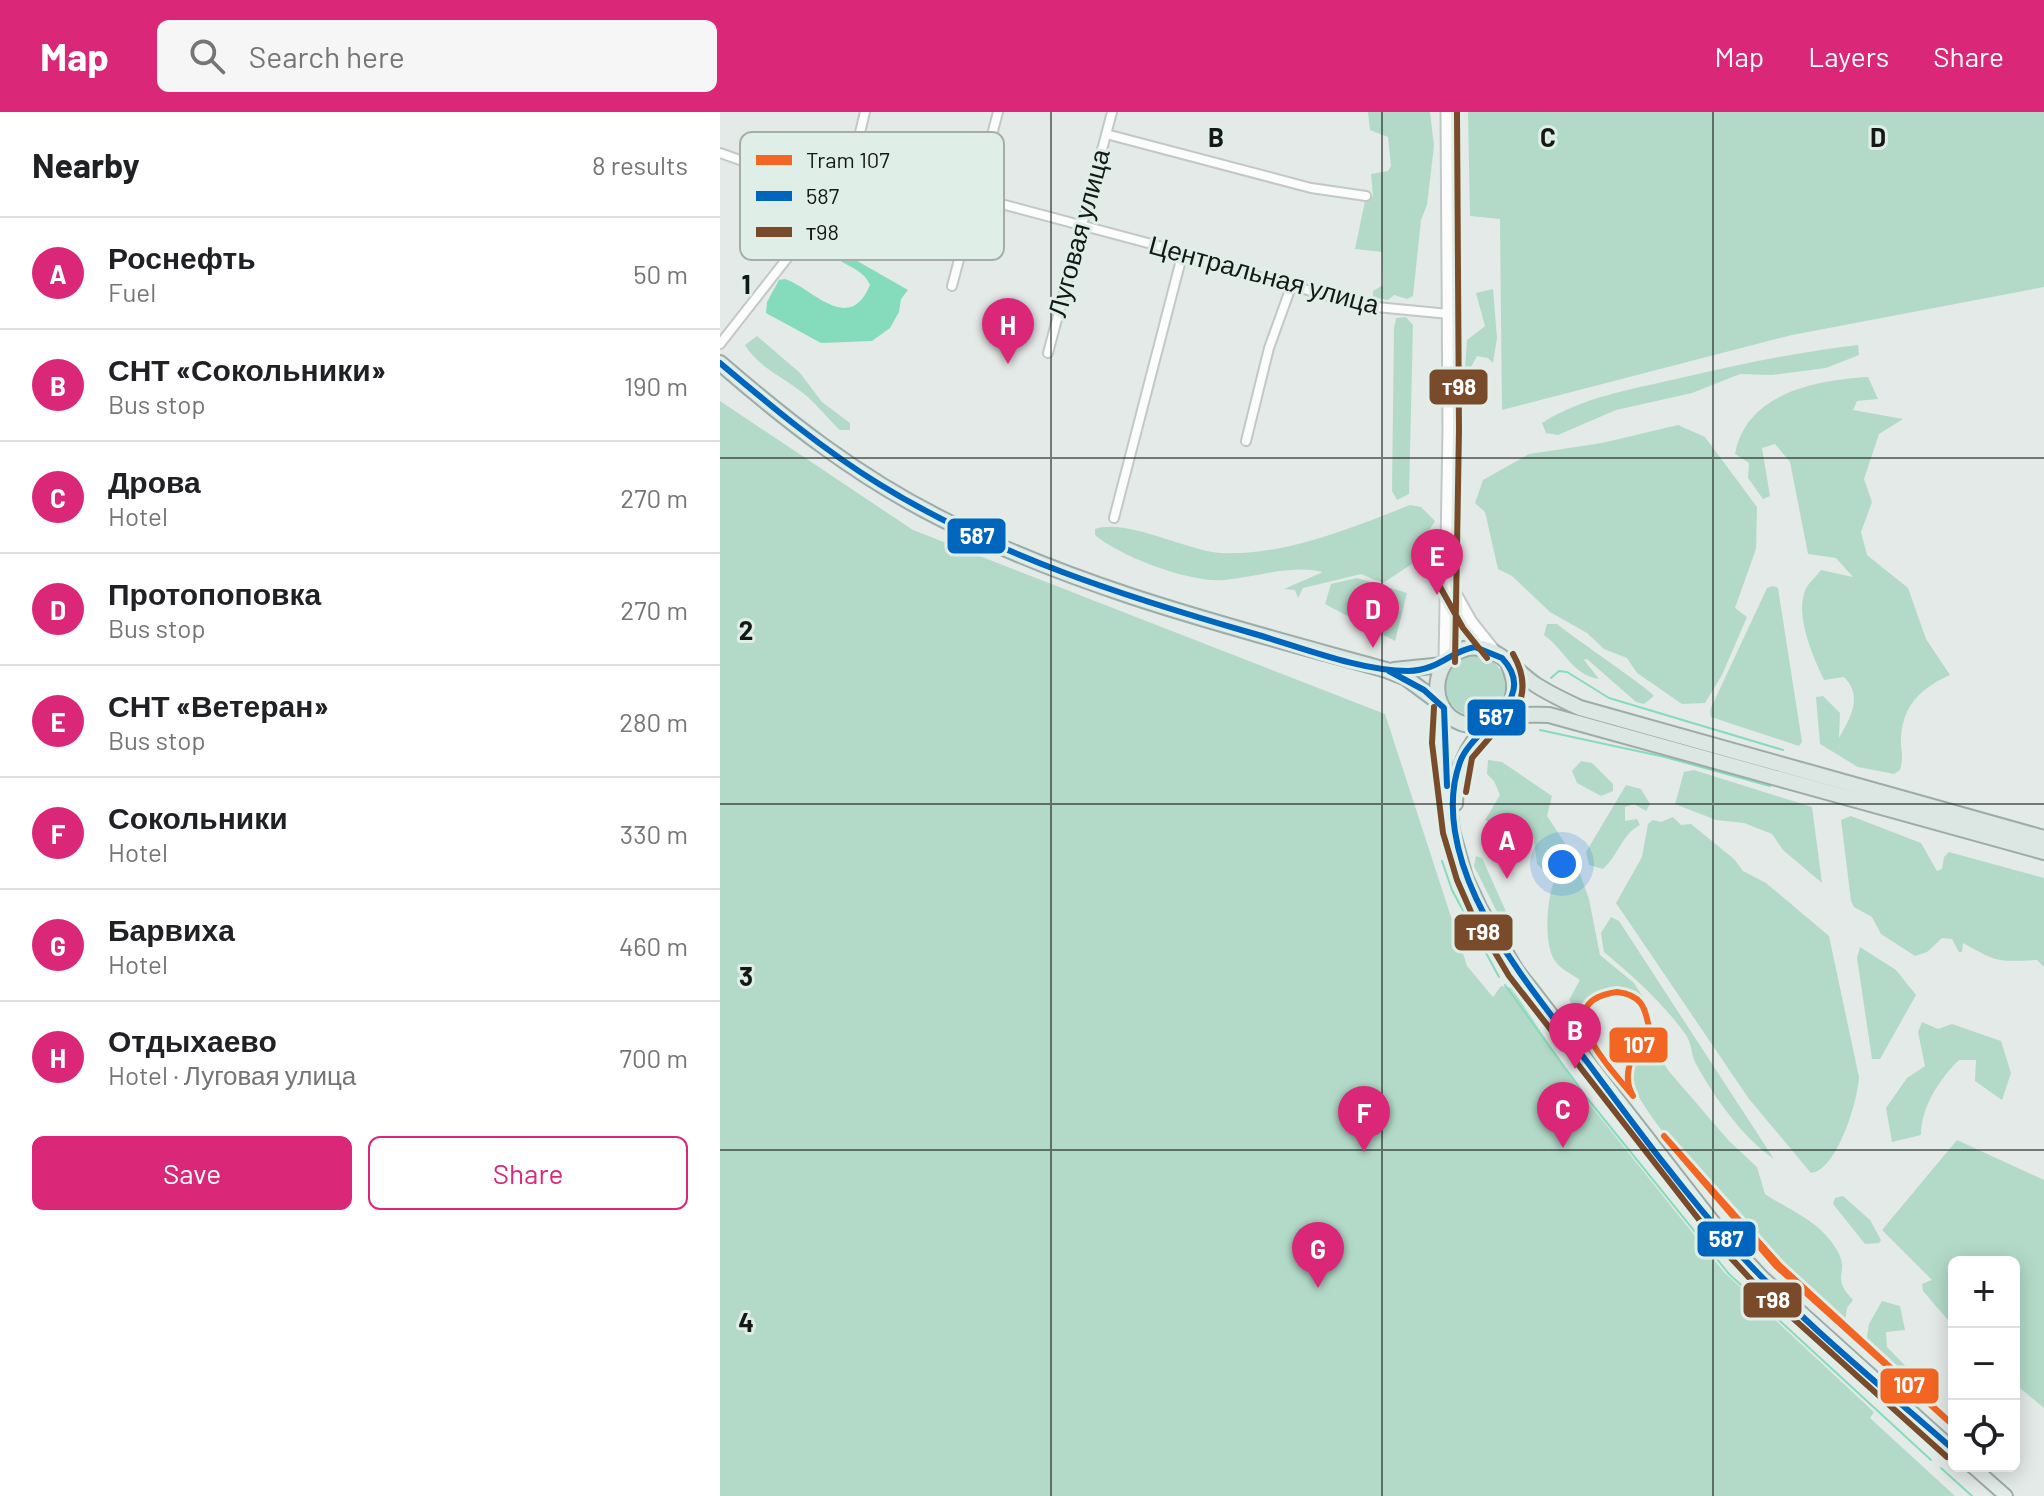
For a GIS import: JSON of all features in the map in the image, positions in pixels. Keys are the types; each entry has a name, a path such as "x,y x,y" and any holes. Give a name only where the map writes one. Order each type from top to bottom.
{"highway":[{"path":"720,363 841,460 936,517 991,543 1164,605 1386,670 1406,678 1464,724 1529,714 1567,720 2044,852"},
{"path":"1442,706 1436,684 1444,664 1461,650 1472,647 1500,656 1539,687 1602,715 2044,838"},
{"path":"1491,722 1513,697 1514,677 1500,656"},
{"path":"1386,670 1405,671 1444,664"}],"main road":[{"path":"1444,664 1448,579 1447,112"},
{"path":"1448,579 1471,622 1500,656"},
{"path":"1442,706 1442,743 1453,831 1466,877 1517,970 1691,1198 1762,1277 1948,1445"},
{"path":"1453,831 1459,762 1468,745 1491,722"},
{"path":"1979,1472 2006,1496"}],"street":[{"path":"860,132 865,112"},
{"path":"992,132 998,112"},
{"name":"Луговая улица","path":"1048,353 1112,112"},
{"path":"1106,134 1311,188 1366,196"},
{"path":"720,153 740,160"},
{"name":"Центральная улица","path":"1004,206 1159,246 1182,256 1366,306 1449,314"},
{"path":"1114,518 1182,256"},
{"name":"Центральная улица","path":"720,344 786,260"},
{"path":"952,286 958,260"},
{"path":"1246,441 1269,348 1291,287"}],"shaded area":[{"path":"1368,112 1430,112 1434,146 1427,205 1421,220 1413,296 1407,299 1394,295 1388,300 1373,297 1373,291 1383,285 1382,252 1355,249 1365,201 1373,196 1371,174 1388,171 1391,166 1388,137 1370,130"},
{"path":"1468,112 2044,112 2044,287 1792,335 1502,410 1500,219 1470,216"},
{"path":"840,260 856,260 908,290 901,299 899,312 890,328 872,341 821,343 766,313 767,302 779,280 785,279 829,304 841,308 852,307 861,300 870,285 862,274"},
{"path":"1493,289 1497,338 1493,363 1488,358 1477,356 1471,367 1465,368 1467,340 1485,326 1476,293"},
{"path":"1406,317 1413,325 1409,494 1397,500 1392,491 1394,328 1396,318"},
{"path":"757,336 800,373 822,402 850,423 850,430 840,430 808,397 750,353 745,345"},
{"path":"1858,345 1859,355 1826,368 1772,375 1740,374 1692,393 1616,410 1558,435 1546,433 1542,423 1574,407 1624,391 1767,359"},
{"path":"1868,377 1878,399 1857,401 1853,410 1903,419 1879,434 1864,479 1872,502 1861,532 1867,555 1908,588 1926,639 1950,675 1929,687 1908,710 1902,732 1901,766 1894,774 1858,767 1820,744 1816,697 1823,696 1840,713 1839,738 1851,714 1854,699 1850,684 1844,677 1824,680 1807,636 1802,601 1806,588 1821,570 1853,577 1836,558 1808,554 1790,462 1775,444 1762,448 1770,496 1763,499 1748,478 1749,463 1735,454 1742,433 1753,417 1768,404 1806,387"},
{"path":"720,401 913,530 1385,714 1467,966 1493,997 1501,986 1512,988 1583,1096 1724,1272 1874,1412 1870,1418 1955,1496 720,1496"},
{"path":"1678,425 1705,437 1757,507 1756,549 1735,608 1747,617 1722,675 1705,703 1682,704 1637,673 1627,658 1604,649 1587,633 1550,612 1512,576 1498,569 1485,512 1475,503 1483,480 1529,454 1602,443"},
{"path":"1410,505 1421,507 1435,521 1428,532 1427,554 1383,583 1361,574 1303,588 1298,598 1295,590 1284,589 1323,572 1299,569 1210,580 1175,573 1138,560 1095,535 1095,529 1123,528 1206,551 1245,553 1318,539"},
{"path":"1357,578 1407,593 1395,641 1325,604 1331,584"},
{"path":"1767,588 1778,588 1802,742 1799,746 1711,717 1710,710"},
{"path":"1547,624 1557,624 1654,696 1644,704 1636,702 1587,659 1584,660 1599,679 1582,673 1544,635"},
{"path":"1475,656 1487,658 1496,665 1503,674 1503,698 1496,707 1487,714 1475,716 1463,714 1454,707 1447,698 1445,686 1447,674 1454,665 1463,658"},
{"path":"1488,760 1502,762 1552,796 1547,816 1574,857 1589,899 1600,955 1634,983 1648,1005 1620,988 1604,989 1578,1010 1569,1000 1580,980 1560,966 1551,953 1547,921 1554,881 1537,864 1534,839 1485,820 1500,795 1487,774"},
{"path":"1581,761 1592,763 1613,784 1613,791 1601,796 1577,783 1572,771"},
{"path":"1694,770 1812,807 1822,883 1783,850 1772,834 1744,823 1716,820 1675,804 1684,772"},
{"path":"1626,785 1641,789 1650,804 1646,811 1634,804 1625,807 1625,821 1637,819 1640,825 1628,834 1603,869 1589,865 1586,852"},
{"path":"1851,816 1921,843 1937,871 1942,869 1944,857 1949,852 2044,878 2044,967 2037,960 1997,959 1963,943 1962,952 1959,952 1952,939 1942,938 1927,952 1915,956 1881,934 1872,917 1854,907 1851,901 1841,820"},
{"path":"1673,817 1681,825 1691,824 1734,859 1743,871 1766,883 1829,936 1859,1077 1855,1101 1837,1148 1820,1169 1811,1173 1749,1099 1616,903 1642,857 1648,824 1653,820 1661,822"},
{"path":"1476,856 1482,858 1512,925 1511,930 1506,930 1474,866"},
{"path":"1611,917 1619,921 1774,1159 1751,1140 1720,1103 1696,1064 1688,1038 1668,1012 1604,952 1601,933"},
{"path":"1860,947 1896,970 1916,995 1880,1059 1872,1059 1857,958"},
{"path":"1922,1022 1938,1029 1952,1024 2001,1041 2011,1073 2002,1100 1975,1081 1976,1060 1959,1060 1932,1094 1921,1135 1892,1142 1886,1108 1907,1078 1925,1066 1918,1032"},
{"path":"1654,1037 1656,1050 1667,1069 1729,1141 1757,1167 1765,1194 1816,1226 1832,1243 1842,1261 1843,1286 1853,1300 1847,1308 1845,1321 1835,1318 1788,1271 1721,1200 1660,1128 1640,1098 1631,1077 1636,1056 1648,1038"},
{"path":"1957,1140 2044,1180 2044,1408 2020,1388 2020,1256 1948,1256 1948,1320 1923,1291 1922,1284 1932,1280 1882,1230"},
{"path":"1843,1196 1870,1220 1881,1240 1879,1243 1865,1244 1833,1204 1835,1198"},
{"path":"1882,1301 1900,1306 1905,1330 1886,1332 1887,1347 1927,1388 1926,1395 1866,1342 1869,1324"}],"waterway":[{"path":"1551,678 1559,671 1567,672 1609,698 1783,750"},
{"path":"1540,730 1665,757 1770,786"},
{"path":"1442,861 1452,890 1499,977"},
{"path":"1505,985 1587,1098 1729,1274 1931,1460"},
{"path":"1941,1468 1972,1496"}],"tram line":[{"name":"107","path":"1617,992 1637,999 1646,1014 1649,1028 1628,1069 1633,1096 1600,1055 1585,1023 1586,1009 1596,998 1617,992"},
{"name":"107","path":"1664,1136 1779,1265 1954,1426 1776,1266 1664,1136"}],"transit line":[{"name":"т98","path":"1455,662 1459,430 1457,112"},
{"name":"587","path":"720,363 817,442 879,484 968,532 1062,572 1158,605 1371,667 1419,670 1475,647 1502,658 1512,673 1514,687 1500,713 1467,749 1460,762 1453,796 1458,849 1487,920 1542,1004 1659,1158 1735,1249 1814,1328 1948,1445"},
{"name":"т98","path":"1439,585 1463,628 1487,658"},
{"name":"т98","path":"1500,729 1515,712 1522,694 1521,674 1513,654"},
{"name":"587","path":"1389,671 1424,690 1444,708 1447,786"},
{"name":"т98","path":"1434,707 1432,743 1443,833 1457,880 1471,912 1509,976 1718,1244 1755,1284 1947,1457"},
{"name":"т98","path":"1466,792 1472,758 1497,729"}],"place":[{"name":"Отдыхаево","path":"1008,364"},
{"name":"СНТ «Ветеран»","path":"1437,595"},
{"name":"Протопоповка","path":"1373,648"},
{"name":"Роснефть","path":"1507,879"},
{"name":"СНТ «Сокольники»","path":"1575,1069"},
{"name":"Дрова","path":"1563,1148"},
{"name":"Сокольники","path":"1364,1152"},
{"name":"Барвиха","path":"1318,1288"}]}
